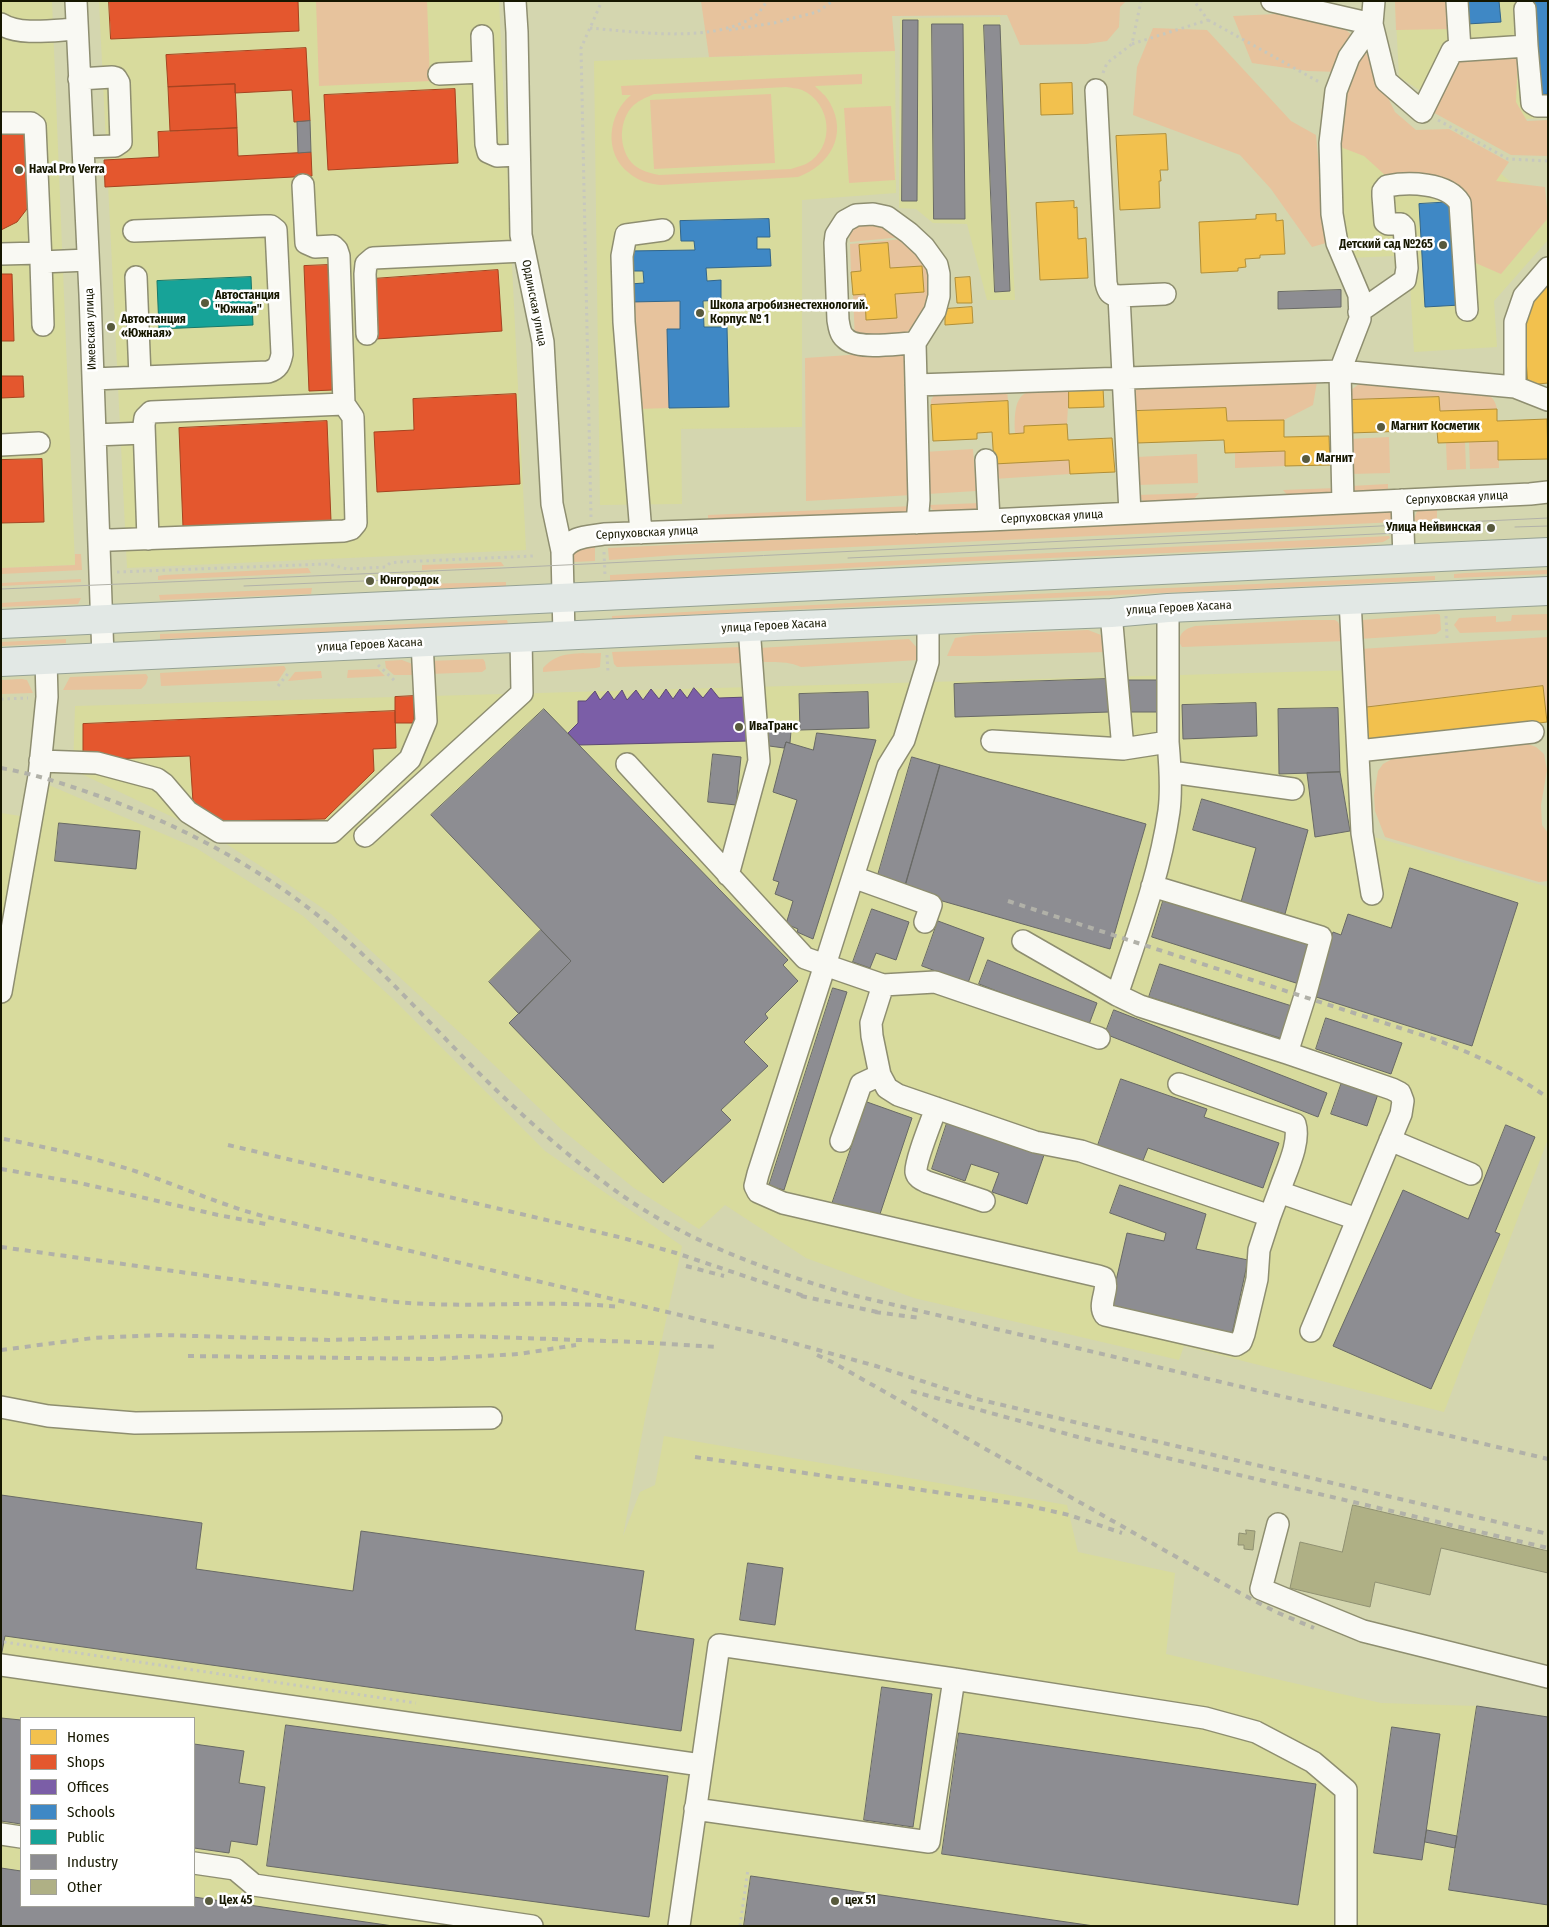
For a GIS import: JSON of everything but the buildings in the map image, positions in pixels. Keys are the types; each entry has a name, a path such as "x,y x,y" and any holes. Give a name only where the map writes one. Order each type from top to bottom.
{"main road":[{"path":"1,624 1548,552"},
{"name":"улица Героев Хасана","path":"1,662 928,619 1111,613 1168,608 1548,591"}],"street":[{"name":"Ижевская улица","path":"76,1 103,657"},
{"path":"515,1 517,32"},
{"name":"Ординская улица","path":"532,1 517,32 521,234 543,342 552,504 562,551 564,636"},
{"path":"1272,1 1372,24"},
{"path":"1374,1 1372,24 1386,81 1422,112 1452,51 1527,46"},
{"path":"1457,1 1460,50"},
{"path":"1525,9 1532,103 1537,106 1548,106"},
{"path":"1,24 10,29 21,31 77,29"},
{"path":"1343,503 1340,371 1360,319 1359,295 1337,243 1332,214 1330,143 1336,92 1349,57 1372,24"},
{"path":"482,36 488,152 497,156 519,155"},
{"path":"439,74 483,72"},
{"path":"79,79 112,77 116,78 119,83 120,142 115,146 83,147"},
{"path":"1096,90 1107,290 1112,295 1119,296 1165,294"},
{"path":"1,123 25,122 35,126 43,325"},
{"path":"1359,312 1401,284 1407,275 1404,227 1401,224 1388,224 1386,222 1383,191 1387,186 1418,183 1436,187 1454,196 1460,202 1468,310"},
{"path":"99,538 111,540 148,539 351,529 356,523 353,417 344,404 338,256 337,250 333,246 315,246 306,243 303,185"},
{"path":"915,343 856,344 844,338 838,320 835,243 840,227 851,217 864,214 880,214 887,217 924,247 937,265 940,285 935,311 915,343 919,500 917,523"},
{"path":"93,379 268,372 275,370 280,363 282,354 276,230 271,226 265,226 134,231"},
{"path":"641,533 624,322 622,256 626,235 663,230"},
{"path":"367,334 365,274 366,264 373,258 524,251"},
{"path":"1,254 88,260"},
{"path":"1515,387 1515,322 1524,296 1548,268"},
{"path":"136,277 140,377"},
{"path":"1119,296 1130,513"},
{"path":"916,386 1123,377 1340,371 1515,387 1548,400"},
{"path":"148,539 144,433 145,418 151,412 344,404"},
{"path":"95,435 144,433"},
{"path":"1,445 38,443"},
{"path":"986,460 989,520"},
{"name":"Серпуховская улица","path":"562,551 568,542 580,537 641,533 989,520 1548,492"},
{"path":"1402,500 1404,558"},
{"path":"1350,600 1362,833 1372,894"},
{"path":"1117,995 1152,886 1169,810 1171,772 1168,742 1168,608"},
{"path":"1111,613 1123,749"},
{"path":"928,619 928,662 904,740 888,766 758,1174 755,1186 758,1192 765,1197 783,1203 1098,1276 1104,1278 1106,1282 1102,1304 1102,1312 1105,1315 1236,1345 1241,1342 1244,1334 1257,1279 1259,1250 1296,1141 1297,1132 1295,1124 1179,1084"},
{"path":"728,875 759,761 749,627"},
{"path":"365,836 522,693 521,638"},
{"path":"40,760 97,763 157,779 164,784 188,812 220,832 332,832 410,760 426,721 422,642"},
{"path":"1,992 40,760 47,697 46,660"},
{"path":"1358,751 1533,732"},
{"path":"992,741 1123,749 1168,742"},
{"path":"627,764 806,958 883,985 935,982 1098,1038"},
{"path":"1171,772 1293,789"},
{"path":"853,877 930,905 925,922"},
{"path":"1152,886 1321,938 1287,1053"},
{"path":"1023,941 1117,995 1140,1006 1287,1053 1400,1093 1403,1101 1400,1114 1311,1330"},
{"path":"883,985 871,1023 880,1075 887,1088 898,1095 1035,1142 1081,1151 1270,1216"},
{"path":"841,1141 861,1084 880,1075"},
{"path":"936,1108 918,1160 916,1172 920,1178 928,1182 984,1201"},
{"path":"1390,1140 1471,1174"},
{"path":"1279,1192 1357,1219"},
{"path":"1,1407 48,1416 135,1424 491,1418"},
{"path":"1278,1524 1261,1589 1363,1631 1548,1677"},
{"path":"679,1926 719,1645 1205,1718 1256,1732 1313,1762 1346,1790 1346,1926"},
{"path":"1,1666 701,1765"},
{"path":"695,1810 929,1842 954,1679"},
{"path":"1,1834 20,1837"},
{"path":"195,1863 234,1869 254,1885 532,1926"}],"path":[{"path":"591,518 581,48 602,1"},
{"path":"723,31 754,18 767,1"},
{"path":"590,28 661,34 723,31 774,23 817,12 833,1"},
{"path":"1132,44 1141,1"},
{"path":"1194,1 1208,20 1336,92"},
{"path":"1096,90 1107,63 1132,44 1208,20"},
{"path":"1422,112 1508,159 1548,162"},
{"path":"114,572 328,564 347,569 386,568 390,563 399,562 533,556"},
{"path":"607,653 608,672"},
{"path":"1,699 34,698"},
{"path":"4,1642 418,1704"},
{"path":"740,1926 748,1869"}],"shaded area":[{"path":"1,1 52,1 75,565 1,568"},
{"path":"99,1 499,1 526,550 127,568"},
{"path":"316,1 427,1 430,81 319,86"},
{"path":"701,1 1126,1 1120,7 1119,27 1107,41 1086,44 1020,45 1007,15 892,16 895,51 709,57"},
{"path":"1395,1 1548,1 1548,118 1468,121 1399,77"},
{"path":"1395,1 1453,1 1453,29 1396,30"},
{"path":"1342,11 1346,30 1354,37 1339,72 1308,71 1252,63 1233,16"},
{"path":"1000,17 1015,300 987,300 967,224 933,223 916,209 899,208 900,18"},
{"path":"1153,28 1207,30 1291,121 1316,135 1326,243 1312,247 1271,189 1240,155 1133,115 1137,67"},
{"name":"Школа агробизнестехнологий. Корпус № 1","path":"895,51 896,193 802,200 802,427 681,429 682,504 600,505 594,61"},
{"path":"1366,53 1395,112 1416,130 1449,129 1509,162 1496,181 1545,187 1548,218 1501,274 1471,261 1468,217 1423,183 1385,175 1364,156 1343,148 1321,114 1324,95"},
{"path":"1518,57 1516,102 1527,121 1548,120 1548,156 1511,155 1429,110 1452,58"},
{"path":"862,74 862,84 815,86 830,103 837,126 833,148 819,165 809,172 798,177 661,185 644,182 632,176 621,165 615,155 612,145 613,123 617,112 631,95 622,95 621,86","holes":["786,87 802,90 812,96 820,105 824,115 826,137 822,148 816,157 804,165 791,169 659,175 646,172 634,165 625,152 622,129 627,114 636,103 654,94"]},
{"path":"771,94 775,163 654,169 650,100"},
{"path":"891,106 895,180 849,183 844,108"},
{"name":"Детский сад №265","path":"1338,133 1457,135 1548,215 1548,240 1494,301 1497,347 1414,352 1409,268 1395,269 1394,256 1349,258 1344,250"},
{"path":"877,223 902,237 850,242 849,227"},
{"path":"903,239 929,267 928,297 923,312 904,335 855,340 853,295 865,294 866,320 897,317 895,294 924,292 922,266 890,268 888,243 859,245 861,271 851,272 850,244"},
{"path":"680,301 680,329 667,329 669,408 638,409 630,302"},
{"path":"908,351 912,495 806,501 805,358"},
{"path":"1318,376 1313,405 1284,420 1227,421 1226,408 1136,411 1135,383"},
{"path":"1363,381 1483,392 1492,398 1497,409 1440,411 1439,397 1348,400 1351,390"},
{"path":"1069,388 1067,424 1024,426 1024,433 1015,433 1017,406 1020,398 1026,393 1043,389"},
{"path":"1007,390 1008,401 931,405 931,400 935,394"},
{"path":"1389,437 1390,473 1350,474 1349,439"},
{"path":"1498,441 1499,468 1470,469 1469,442"},
{"path":"1465,442 1466,469 1447,470 1446,443"},
{"path":"973,449 976,491 927,494 924,452"},
{"path":"1285,451 1285,466 1235,468 1235,453"},
{"path":"1197,454 1198,483 1138,485 1137,457"},
{"path":"1069,460 1070,474 994,479 994,464"},
{"path":"1388,484 1388,493 1373,494 1358,492 1351,486"},
{"path":"1336,488 1331,493 1289,497 1283,490"},
{"path":"1199,493 1193,500 1146,502 1138,495"},
{"path":"981,503 975,510 935,513 929,505"},
{"path":"1437,504 1437,520 1413,521 1418,509"},
{"path":"914,506 909,512 708,525 708,515"},
{"path":"1387,510 1393,513 1397,522 677,555 609,560 608,548"},
{"path":"1389,536 1390,538 1383,542 1356,545 955,562 610,581 610,575"},
{"path":"595,546 595,561 573,562 573,555 580,547"},
{"path":"75,554 81,554 82,570 1,574 1,568 75,565"},
{"path":"501,562 504,566 422,570 422,565"},
{"path":"308,568 311,573 158,580 158,576 164,575"},
{"path":"1548,570 1548,574 1454,578 1454,574"},
{"path":"1435,576 1435,580 612,619 612,616 923,599"},
{"path":"81,579 81,582 1,586 1,583"},
{"path":"506,582 506,586 420,589 420,584"},
{"path":"312,588 311,594 160,600 159,595"},
{"path":"81,598 78,604 1,607 1,603"},
{"path":"1548,614 1548,630 1460,633 1454,625 1459,618 1496,616 1496,622 1511,621 1512,615"},
{"path":"1440,615 1441,630 1436,634 1359,639 1362,620"},
{"path":"507,620 508,624 492,625 160,639 160,634"},
{"path":"1335,620 1338,622 1346,641 1182,647 1179,642 1184,631 1195,626"},
{"path":"1088,630 1101,635 1104,652 947,656 955,638 973,635"},
{"path":"1548,637 1547,722 1543,686 1362,708 1360,649"},
{"path":"66,639 66,643 1,646 1,642"},
{"path":"909,639 919,650 919,660 801,667 786,663 761,662 759,648"},
{"path":"742,647 743,663 617,667 614,664 612,652"},
{"path":"577,653 601,653 600,667 543,672 543,668 549,662 562,656"},
{"path":"483,659 486,669 482,672 429,674 428,661"},
{"path":"402,660 415,665 419,675 394,675 386,668 385,661"},
{"path":"284,666 286,669 278,681 161,686 160,673"},
{"path":"378,669 385,676 347,678 348,670"},
{"path":"1358,670 1367,835 1548,887 1548,1139 1444,1412 1184,1346 1179,1360 914,1298 806,1258 725,1205 699,1229 634,1188 561,1129 331,914 217,838 73,770 75,706"},
{"path":"321,671 322,678 288,681 295,672"},
{"path":"146,674 148,677 146,684 141,689 63,690 70,677"},
{"path":"1,680 27,680 33,693 1,694"},
{"path":"1525,743 1536,747 1544,754 1547,770 1541,805 1542,825 1548,833 1548,881 1539,882 1385,837 1375,811 1374,795 1378,771 1383,764 1394,758"},
{"path":"44,783 196,848 303,916 393,999 545,1151 682,1246 646,1413 623,1536 640,1492 655,1485 664,1436 1067,1505 1078,1552 1175,1573 1166,1654 1381,1703 1477,1706 1548,1717 1548,1926 1,1926 1,813 39,819"}],"tram line":[{"path":"1,589 502,568 1548,518"},
{"path":"1515,527 1548,526"},
{"path":"848,558 1465,530"},
{"path":"244,586 436,578"}],"railway":[{"path":"1,768 63,784 134,810 203,841 268,879 329,924 357,949 490,1084 554,1143 623,1196 649,1213 733,1255 792,1277 852,1295 1548,1459"},
{"path":"1008,901 1428,1037 1475,1056 1505,1071 1548,1098"},
{"path":"4,1139 73,1154 124,1168 232,1207 263,1216 764,1335 876,1366 977,1399 1548,1534"},
{"path":"228,1145 623,1238 676,1253 807,1297"},
{"path":"1,1169 80,1183 218,1215 271,1225"},
{"path":"1,1247 396,1302 452,1305 564,1304 620,1307"},
{"path":"686,1266 724,1276"},
{"path":"801,1296 882,1313"},
{"path":"875,1312 920,1318"},
{"path":"1,1350 93,1338 163,1335 329,1340 464,1336 718,1347"},
{"path":"188,1356 434,1359 519,1354 576,1345"},
{"path":"817,1355 1240,1593 1276,1612 1314,1628"},
{"path":"911,1391 1078,1437 1548,1548"},
{"path":"695,1457 1025,1505 1069,1515 1122,1533"}],"place":[{"name":"Haval Pro Verra","path":"19,170"},
{"name":"Детский сад №265","path":"1443,245"},
{"name":"Автостанция \"Южная\"","path":"205,303"},
{"name":"Школа агробизнестехнологий. Корпус № 1","path":"700,313"},
{"name":"Автостанция «Южная»","path":"111,327"},
{"name":"Магнит Косметик","path":"1381,427"},
{"name":"Магнит","path":"1306,459"},
{"name":"Улица Нейвинская","path":"1491,528"},
{"name":"Юнгородок","path":"370,581"},
{"name":"ИваТранс","path":"739,727"},
{"name":"Цех 45","path":"209,1901"},
{"name":"цех 51","path":"835,1901"}]}
